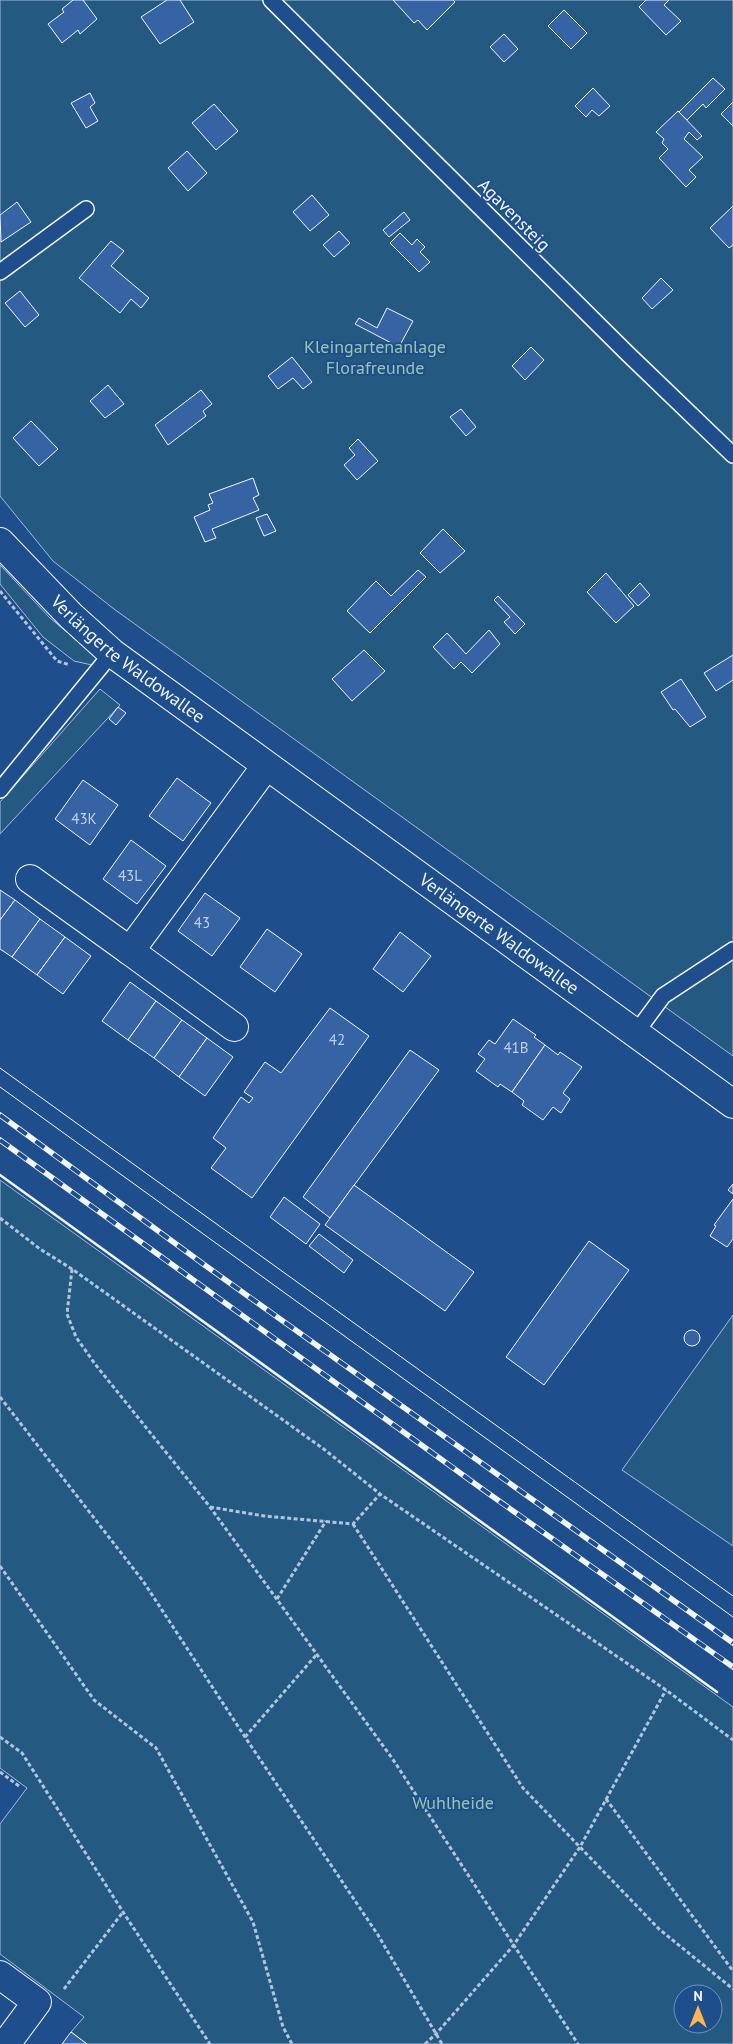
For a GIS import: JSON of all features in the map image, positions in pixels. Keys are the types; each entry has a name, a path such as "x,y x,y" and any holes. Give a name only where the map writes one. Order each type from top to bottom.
{"street":[{"name":"Verlängerte Waldowallee","path":"0,542 71,616 105,663 266,766 733,1104"},
{"path":"130,951 266,766"},
{"path":"30,879 234,1027"},
{"path":"0,1975 36,2002 6,2044"}],"lane":[{"name":"Agavensteig","path":"271,0 628,354 733,455"},
{"path":"0,272 86,209"},
{"path":"0,790 105,663"},
{"path":"636,1034 663,996 733,950"}],"path":[{"path":"0,591 57,661 105,663"},
{"path":"0,1218 40,1249 325,1450 380,1494 666,1690 733,1740"},
{"path":"72,1270 67,1314 76,1337 95,1364 210,1507 394,1761 578,2044"},
{"path":"0,1397 143,1581 378,1935 442,2044"},
{"path":"353,1524 380,1494"},
{"path":"210,1507 264,1516 353,1524"},
{"path":"278,1600 326,1521"},
{"path":"353,1524 523,1788 660,1929 733,1989"},
{"path":"0,1566 94,1700 156,1748 253,1922 283,2027 292,2044"},
{"path":"245,1737 317,1654"},
{"path":"425,2044 436,2034 513,1946 580,1847 666,1690"},
{"path":"0,1736 22,1753 210,2044"},
{"path":"0,1772 19,1786"},
{"path":"606,1799 733,1971"},
{"path":"36,2002 56,1999 123,1912"}],"green space":[{"name":"Kleingartenanlage Florafreunde","path":"0,0 733,0 733,1056 114,609 53,561 0,496"},
{"path":"0,565 50,618 98,658 92,665 74,661 43,637 0,584"},
{"path":"100,689 120,705 0,834 0,802"},
{"name":"Wuhlheide","path":"0,1180 733,1707 733,2044 87,2044 71,2032 84,2017 0,1954 0,1824 27,1788 0,1768"},
{"path":"733,1315 733,1546 622,1470"}],"building":[{"path":"73,0 83,0 97,19 80,34 78,30 62,43 48,24 64,12 62,9"},
{"path":"167,0 180,0 194,22 160,44 141,17"},
{"path":"393,0 453,0 455,2 427,30 418,20 414,23"},
{"path":"646,0 669,0 664,5 681,21 666,35 639,7"},
{"path":"564,10 587,33 571,49 548,26"},
{"path":"504,34 518,49 504,62 490,47"},
{"path":"713,78 725,89 706,108 703,104 687,120 679,112"},
{"path":"593,88 610,106 599,116 592,110 586,117 575,106"},
{"path":"90,93 95,103 90,107 98,121 86,128 71,103"},
{"path":"733,102 733,126 721,114"},
{"path":"214,104 238,131 216,150 192,123"},
{"path":"678,111 702,136 697,140 689,132 684,139 703,157 689,170 696,177 686,187 659,158 668,149 662,143 664,139 656,132"},
{"path":"187,151 207,173 188,191 168,168"},
{"path":"312,195 329,215 310,231 293,212"},
{"path":"17,202 31,222 1,242 0,215"},
{"path":"733,206 733,245 729,248 710,228"},
{"path":"404,212 410,220 389,237 383,230"},
{"path":"339,231 350,243 334,257 323,245"},
{"path":"400,233 412,245 417,239 425,247 420,252 430,262 419,272 390,243"},
{"path":"111,241 124,251 111,266 149,298 141,308 131,299 120,313 79,278"},
{"path":"661,278 673,290 652,309 642,298"},
{"path":"20,291 39,315 25,327 5,303"},
{"path":"387,308 413,321 399,347 355,324 359,318 377,328"},
{"path":"531,347 544,360 525,380 512,366"},
{"path":"292,357 312,382 303,389 293,378 278,389 268,376"},
{"path":"108,385 124,404 105,418 90,401"},
{"path":"201,390 212,404 203,411 206,416 168,445 155,425"},
{"path":"461,409 476,427 466,436 450,417"},
{"path":"31,421 58,449 39,466 13,438"},
{"path":"358,439 378,461 357,480 344,465 355,455 349,448"},
{"path":"253,478 259,495 253,498 259,510 212,529 216,538 205,542 194,517 210,510 208,505 213,503 209,494"},
{"path":"267,514 276,531 264,536 256,518"},
{"path":"443,529 465,551 440,573 420,553"},
{"path":"418,570 426,577 370,633 347,611 376,581 391,596"},
{"path":"606,573 634,606 616,623 587,592"},
{"path":"640,583 650,595 638,606 628,595"},
{"path":"498,596 525,624 515,634 504,622 510,617 494,600"},
{"path":"489,630 500,644 472,673 461,662 454,669 433,647 447,633 466,654"},
{"path":"364,650 385,671 352,701 332,679"},
{"path":"733,655 733,680 716,691 704,673"},
{"path":"681,679 706,717 690,727 675,709 673,710 661,692"},
{"path":"118,707 126,713 116,725 109,719"},
{"path":"177,778 211,803 183,841 149,816"},
{"path":"83,780 118,805 90,845 55,819"},
{"path":"131,840 166,866 137,904 103,879"},
{"path":"0,890 15,900 0,920"},
{"path":"205,893 240,918 212,956 178,931"},
{"path":"15,900 40,919 12,957 0,949 0,920"},
{"path":"40,919 65,937 37,975 12,957"},
{"path":"267,929 302,954 275,992 240,967"},
{"path":"400,932 431,956 403,992 373,969"},
{"path":"65,937 91,956 63,994 37,975"},
{"path":"130,982 156,1001 128,1040 102,1021"},
{"path":"156,1001 182,1020 154,1058 128,1040"},
{"path":"330,1008 369,1036 252,1198 211,1168 226,1148 213,1138 241,1097 249,1103 253,1098 244,1092 265,1062 281,1073"},
{"path":"513,1019 536,1035 534,1037 545,1045 512,1092 500,1084 498,1087 476,1071 485,1059 478,1054 489,1040 495,1044"},
{"path":"182,1020 207,1038 179,1077 154,1058"},
{"path":"207,1038 233,1057 205,1096 179,1077"},
{"path":"545,1045 558,1055 560,1052 582,1067 563,1093 570,1099 561,1113 553,1107 543,1120 522,1105 524,1101 512,1092"},
{"path":"410,1050 439,1070 330,1218 303,1197"},
{"path":"733,1184 733,1194 728,1190"},
{"path":"354,1185 474,1272 445,1311 325,1225"},
{"path":"284,1197 320,1224 306,1244 270,1217"},
{"path":"733,1199 733,1239 727,1247 710,1236 716,1226 714,1225"},
{"path":"319,1234 353,1260 344,1273 309,1246"},
{"path":"589,1241 629,1270 544,1385 506,1357"},
{"path":"689,1330 695,1330 700,1335 698,1344 689,1346 684,1341 684,1335"},
{"path":"71,2032 87,2044 62,2044"}],"tram line":[{"path":"0,1068 733,1596"},
{"path":"0,1087 733,1617"}],"railway":[{"path":"0,1115 206,1266 733,1643"},
{"path":"0,1140 485,1491 733,1667"}],"wall":[{"path":"0,1175 717,1692"}]}
